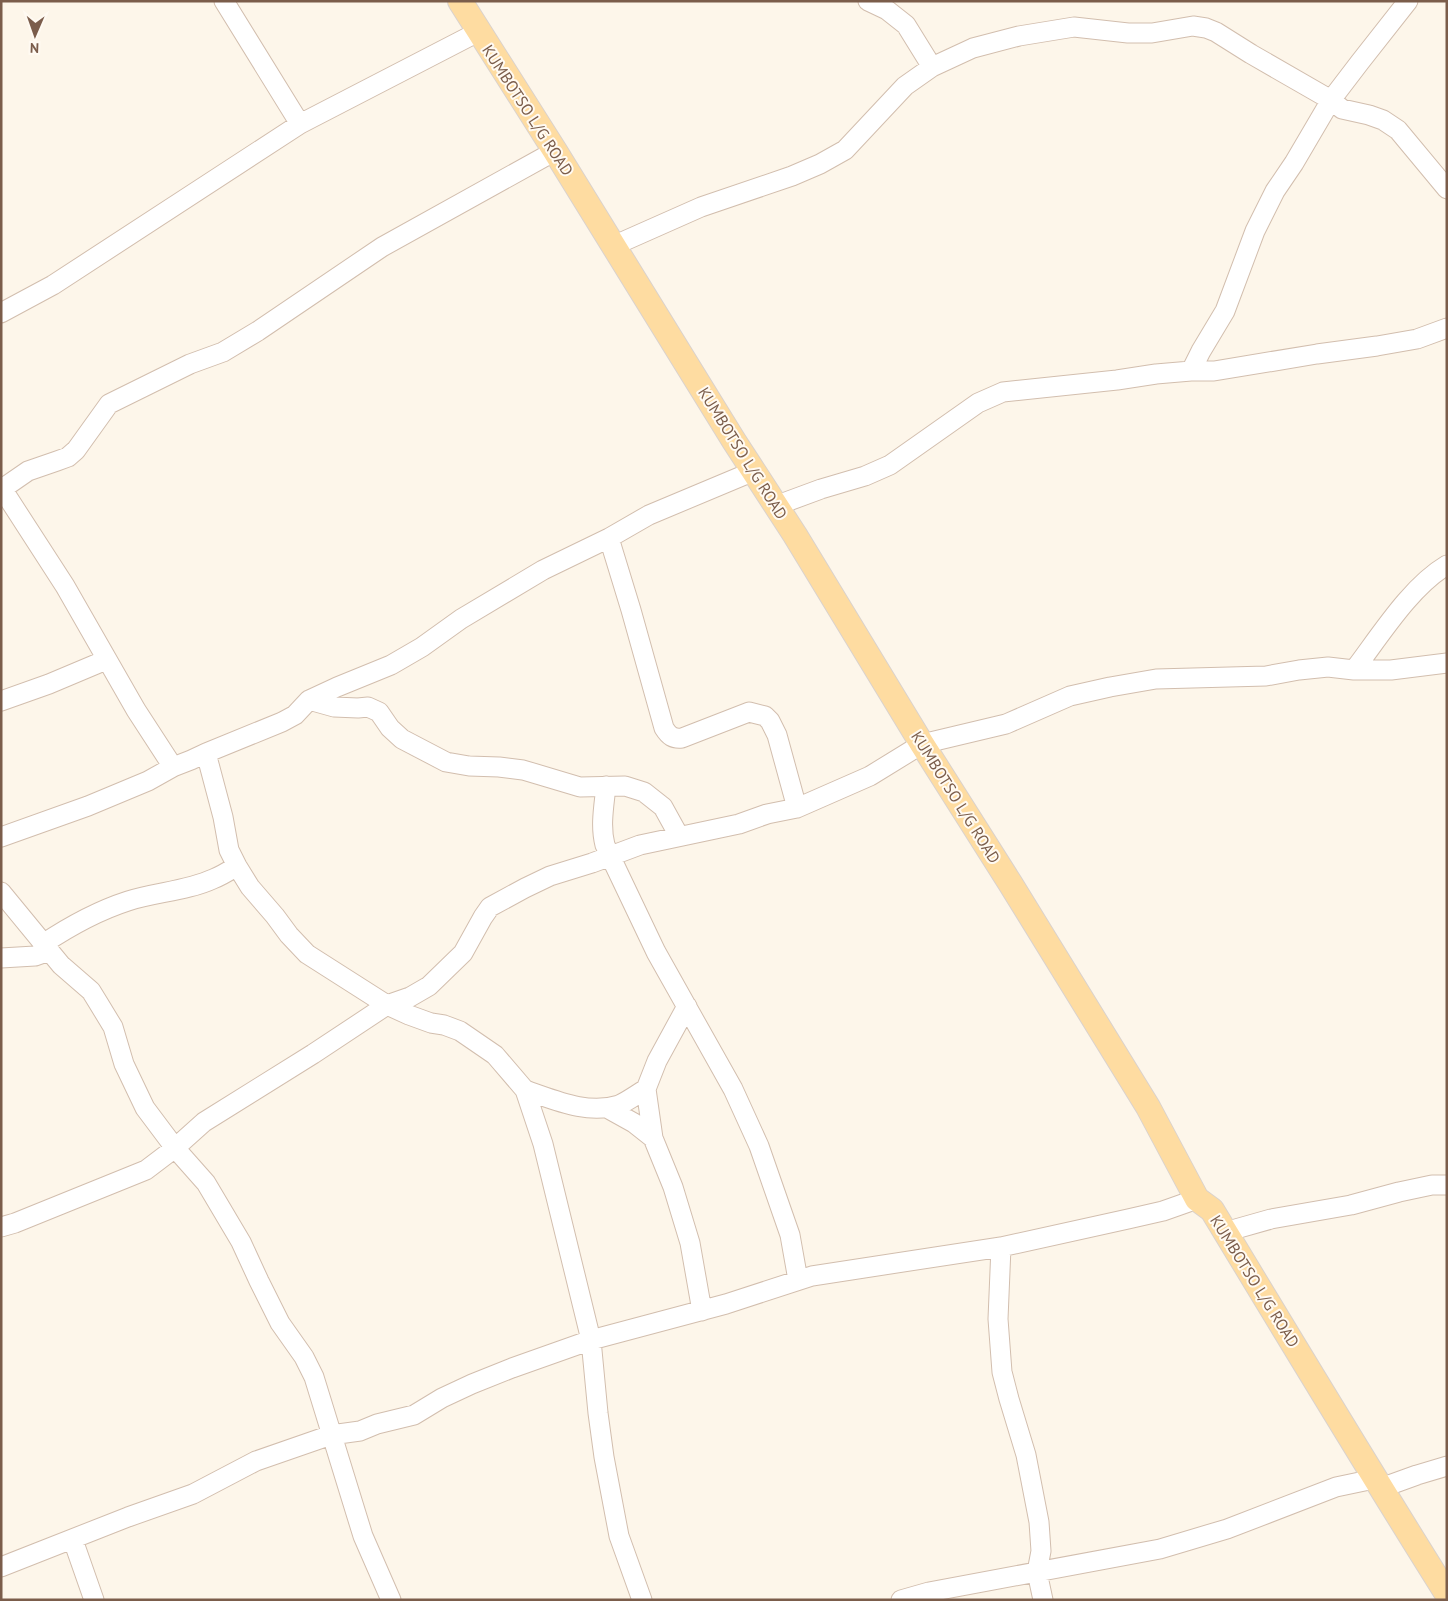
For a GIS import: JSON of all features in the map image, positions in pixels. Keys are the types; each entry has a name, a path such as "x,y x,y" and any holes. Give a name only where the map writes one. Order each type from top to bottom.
{"main road":[{"name":"KUMBOTSO L/G ROAD","path":"460,1 775,506 795,535 922,744 973,822 1148,1107 1197,1199 1212,1210 1447,1594"}],"street":[{"path":"224,1 300,124"},
{"path":"868,1 887,10 906,25 932,67"},
{"path":"1191,372 1225,311 1255,231 1275,191 1294,163 1331,100 1408,1"},
{"path":"613,246 701,207 792,176 820,164 845,150 905,86 932,67 973,48 1019,36 1074,27 1152,33 1193,26 1216,32 1331,100 1342,109 1383,120 1398,130 1447,189"},
{"path":"1,313 53,285 300,124 478,32"},
{"path":"173,767 106,660 65,586 8,514 2,488 28,471 57,461 76,450 109,404 190,364 224,352 382,247 555,151"},
{"path":"775,506 890,466 978,403 1003,392 1156,374 1214,371 1417,339 1447,328"},
{"path":"1,836 88,806 148,781 206,752 295,715 309,700 391,665 543,570 609,538 649,515 754,472"},
{"path":"609,538 664,728 669,736 682,738 749,712 765,716 770,721 777,735 797,808"},
{"path":"1354,670 1418,588 1447,566"},
{"path":"1,701 49,684 106,660"},
{"path":"1,1227 40,1214 146,1170 175,1148 204,1122 387,1005 410,997 429,986 462,952 490,907 550,876 640,844 739,824 767,814 797,808 870,776 922,744 1006,724 1070,696 1156,679 1266,676 1328,667 1354,670 1391,670 1447,663"},
{"path":"309,700 334,707 368,708 379,712 390,728 402,739 446,762 469,766 523,770 580,787 625,786 644,792 663,808 679,836"},
{"path":"206,752 224,817 229,850 250,888 289,935 307,954 387,1005 431,1023 444,1025 460,1031 495,1055 525,1090 543,1144 591,1340 598,1413 613,1512 619,1536 642,1600"},
{"path":"606,786 603,836 605,845 656,952 733,1089 759,1146 790,1235 798,1280"},
{"path":"1,958 35,956 71,925 97,912 130,900 196,885 213,879 237,866"},
{"path":"1,892 61,965 91,991 114,1026 124,1064 145,1108 175,1148 206,1183 241,1242 280,1323 304,1357 314,1377 363,1536 391,1600"},
{"path":"429,986 425,1003 431,1023"},
{"path":"687,1006 657,1061 646,1089 653,1138 673,1187 690,1243 702,1311"},
{"path":"525,1090 583,1108 607,1108 621,1104 646,1089"},
{"path":"607,1108 653,1138"},
{"path":"1225,1232 1271,1219 1351,1205 1416,1188 1447,1184"},
{"path":"1,1567 128,1517 193,1494 256,1461 331,1434 360,1431 377,1424 414,1415 442,1398 472,1384 591,1340 702,1311 812,1276 1001,1247 1128,1220 1197,1199"},
{"path":"1001,1247 998,1319 1002,1372 1008,1399 1026,1455 1039,1522 1040,1551 1037,1572 1043,1600"},
{"path":"901,1600 929,1592 1160,1549 1227,1530 1336,1487 1378,1483 1417,1475 1447,1466"},
{"path":"73,1540 94,1600"}]}
